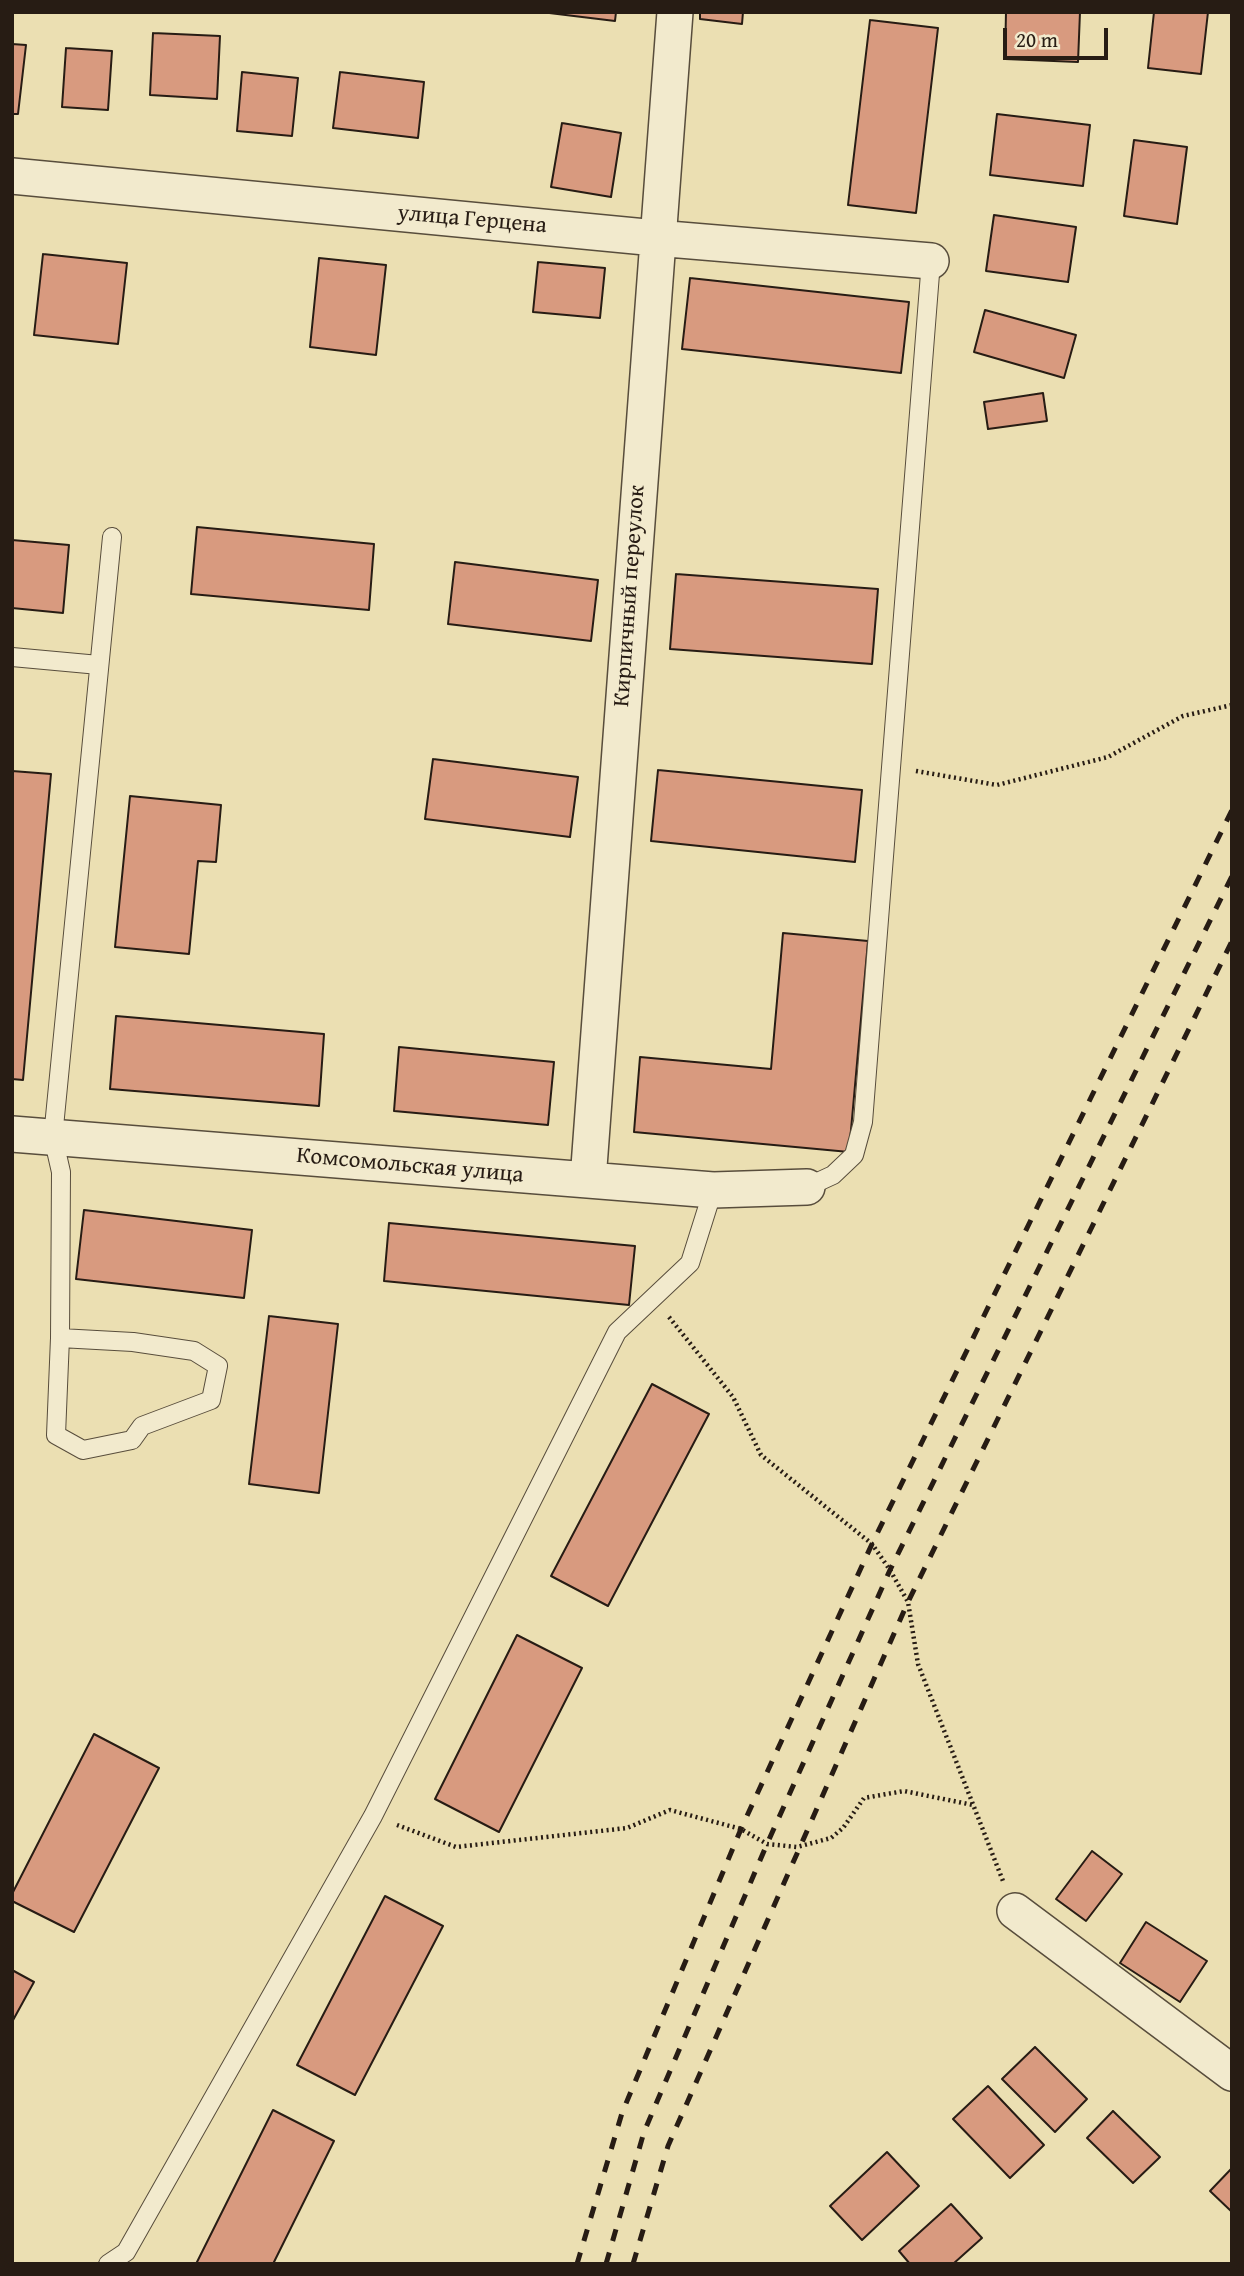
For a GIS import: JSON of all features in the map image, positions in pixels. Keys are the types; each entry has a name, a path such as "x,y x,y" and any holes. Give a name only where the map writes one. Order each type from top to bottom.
{"street":[{"name":"Кирпичный переулок","path":"588,1180 656,238 675,12"},
{"name":"улица Герцена","path":"12,176 656,238 931,261"},
{"name":"Комсомольская улица","path":"12,1134 713,1190 807,1187"},
{"path":"1015,1911 1232,2073"}],"lane":[{"path":"807,1187 833,1175 854,1155 863,1122 931,261"},
{"path":"60,1338 134,1342 194,1351 218,1366 211,1400 142,1426 132,1440 83,1450 56,1435 60,1338 61,1172 53,1137 112,537"},
{"path":"12,657 99,665"},
{"path":"108,2264 126,2252 373,1816 617,1332 655,1299 690,1263 713,1190"}],"path":[{"path":"891,767 997,785 1108,757 1182,716 1232,705"},
{"path":"655,1299 733,1397 761,1455 872,1544 890,1570 908,1602 918,1664 1015,1911"},
{"path":"373,1816 456,1847 627,1828 670,1810 741,1829 767,1844 797,1847 831,1838 843,1828 864,1798 904,1791 974,1805"}],"building":[{"path":"541,12 616,12 615,21"},
{"path":"700,12 743,12 742,24 700,19"},
{"path":"1006,12 1080,12 1078,62 1005,59"},
{"path":"1154,12 1208,12 1201,74 1148,68"},
{"path":"870,20 938,28 916,213 848,205"},
{"path":"153,33 220,36 217,99 150,95"},
{"path":"12,44 26,45 18,114 12,114"},
{"path":"66,48 112,51 108,110 62,107"},
{"path":"242,72 298,78 292,136 237,131"},
{"path":"340,72 424,82 418,138 333,128"},
{"path":"997,114 1090,125 1083,186 990,175"},
{"path":"562,123 621,133 611,197 551,187"},
{"path":"1134,140 1187,147 1177,224 1124,216"},
{"path":"994,215 1076,227 1068,282 986,271"},
{"path":"43,254 127,263 118,344 34,335"},
{"path":"319,258 386,265 376,355 310,347"},
{"path":"538,262 605,268 600,318 533,312"},
{"path":"690,278 909,302 901,373 682,349"},
{"path":"985,310 1076,335 1064,378 974,352"},
{"path":"1043,393 1047,421 988,429 984,402"},
{"path":"197,527 374,544 369,610 191,594"},
{"path":"12,540 69,545 63,613 12,608"},
{"path":"455,562 598,580 591,641 448,624"},
{"path":"676,574 878,589 872,664 670,649"},
{"path":"433,759 578,777 570,837 425,819"},
{"path":"658,770 862,790 855,862 651,841"},
{"path":"12,771 51,774 23,1080 12,1079"},
{"path":"130,796 221,805 216,862 198,861 189,954 115,947"},
{"path":"783,933 868,941 849,1152 634,1132 640,1057 771,1069"},
{"path":"116,1016 324,1034 319,1106 110,1089"},
{"path":"399,1047 554,1062 548,1125 394,1111"},
{"path":"84,1210 252,1230 244,1298 76,1279"},
{"path":"389,1223 635,1246 629,1305 384,1281"},
{"path":"269,1316 338,1324 319,1493 249,1484"},
{"path":"652,1384 709,1414 608,1606 551,1576"},
{"path":"517,1635 582,1668 499,1832 435,1799"},
{"path":"94,1734 159,1768 74,1932 12,1901 12,1894"},
{"path":"1092,1851 1122,1874 1086,1921 1056,1899"},
{"path":"385,1896 443,1926 355,2095 297,2065"},
{"path":"1146,1922 1207,1961 1180,2002 1120,1963"},
{"path":"12,1970 34,1982 12,2022"},
{"path":"1035,2047 1087,2099 1055,2132 1002,2079"},
{"path":"988,2086 1044,2145 1010,2178 953,2119"},
{"path":"273,2110 334,2141 273,2264 196,2264"},
{"path":"1113,2111 1160,2157 1133,2183 1087,2138"},
{"path":"887,2152 919,2186 862,2240 830,2206"},
{"path":"1232,2168 1232,2212 1210,2191"},
{"path":"951,2204 982,2238 953,2264 910,2264 899,2251"}],"railway":[{"path":"577,2264 622,2113 741,1829 872,1544 1232,810"},
{"path":"606,2264 644,2132 767,1844 890,1570 1232,876"},
{"path":"633,2264 668,2146 908,1602 1232,941"}]}
